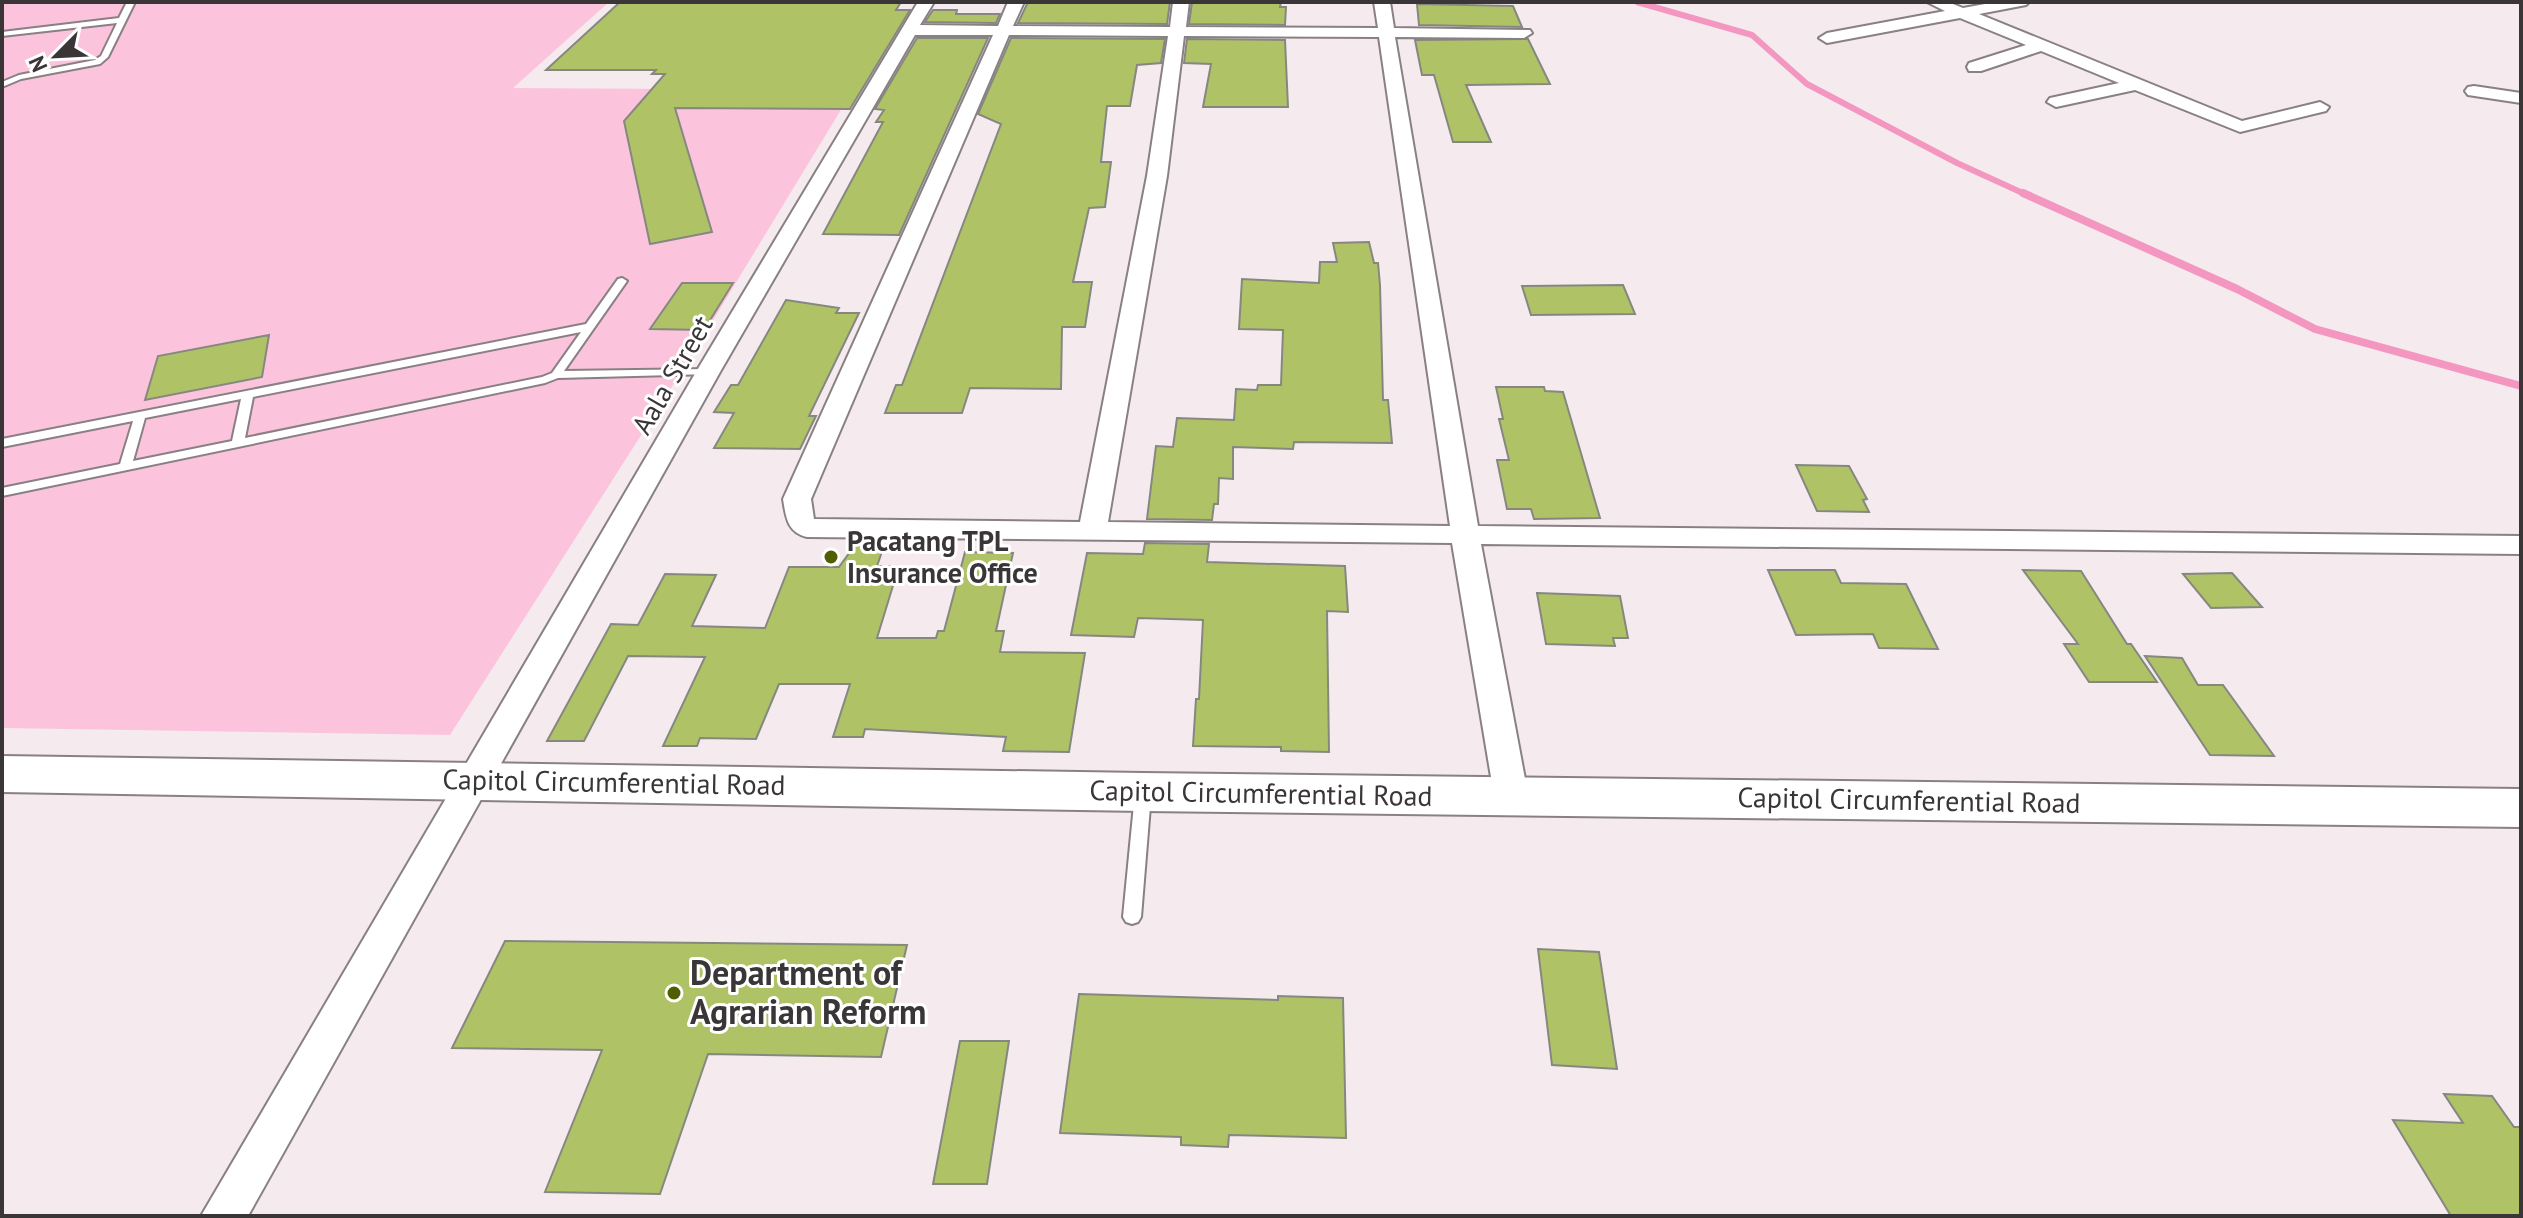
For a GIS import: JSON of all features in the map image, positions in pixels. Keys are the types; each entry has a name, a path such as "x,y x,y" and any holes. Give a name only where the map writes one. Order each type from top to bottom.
{"main road":[{"name":"Capitol Circumferential Road","path":"2,774 472,779 1143,792 2521,808"}],"street":[{"name":"Aala Street","path":"223,1216 472,779 926,2"},
{"path":"1016,2 797,499 800,521 807,528 2521,545"},
{"path":"1093,529 1157,176 1181,2"},
{"path":"1382,2 1465,535 1511,795"},
{"path":"1935,2 2240,127 2320,107"},
{"path":"1827,38 2021,2"},
{"path":"908,30 1524,33"},
{"path":"1975,67 2040,46"},
{"path":"2056,102 2135,85"},
{"path":"2474,91 2521,98"}],"lane":[{"path":"2,85 19,77 97,62 104,57 131,2"},
{"path":"2,34 122,20"},
{"path":"556,375 622,281"},
{"path":"2,443 589,327"},
{"path":"2,492 545,380 556,375 708,372"},
{"path":"238,443 248,395"},
{"path":"125,467 140,416"},
{"path":"1132,917 1143,792"}],"shaded area":[{"path":"2,2 609,2 513,88 853,90 689,360 450,735 2,728"}],"building":[{"path":"620,2 901,2 896,10 910,10 850,109 675,108 712,232 650,244 624,121 665,74 652,74 656,70 546,70"},
{"path":"1028,2 1170,2 1167,24 1018,23"},
{"path":"1192,2 1281,2 1280,7 1286,7 1285,25 1189,24"},
{"path":"1417,4 1513,6 1522,27 1419,25"},
{"path":"933,10 957,10 956,14 1000,14 996,23 925,22"},
{"path":"917,38 988,38 899,235 823,234 883,122 876,122 884,110 875,109"},
{"path":"1011,38 1165,39 1161,63 1137,65 1130,106 1107,106 1101,162 1111,162 1105,207 1089,208 1073,282 1092,282 1085,327 1062,327 1061,389 970,388 962,413 885,413 896,385 902,385 1001,124 978,114"},
{"path":"1187,39 1285,40 1288,107 1203,107 1211,64 1184,63"},
{"path":"1528,39 1550,84 1466,85 1491,142 1453,142 1434,75 1422,75 1415,40"},
{"path":"1369,242 1374,263 1378,263 1383,400 1388,400 1392,443 1294,442 1293,449 1233,447 1233,479 1219,478 1218,504 1214,504 1212,520 1147,519 1156,446 1173,447 1177,418 1234,420 1236,389 1257,390 1258,385 1281,385 1283,330 1239,329 1242,279 1319,283 1320,262 1337,262 1333,243"},
{"path":"682,283 733,283 704,330 650,329"},
{"path":"1623,285 1635,314 1531,315 1522,286"},
{"path":"786,300 839,308 836,313 859,313 809,416 816,416 800,449 714,448 734,413 714,412 731,385 738,385"},
{"path":"269,335 262,377 145,400 158,356"},
{"path":"1496,387 1544,387 1545,391 1563,392 1600,518 1534,519 1531,509 1507,509 1497,460 1509,460 1499,419 1503,419"},
{"path":"1796,465 1849,466 1867,499 1863,500 1869,512 1817,511"},
{"path":"1145,543 1209,544 1207,562 1345,566 1348,612 1327,611 1329,752 1281,751 1281,747 1193,746 1203,620 1138,618 1134,637 1071,635 1087,553 1143,554"},
{"path":"855,545 884,546 877,566 899,566 877,638 936,638 938,631 944,631 965,552 1013,553 996,631 1004,631 1000,652 1085,653 1069,752 1003,751 1006,737 865,729 863,737 833,737 850,684 779,684 756,739 700,738 697,746 663,746 705,657 628,656 584,741 547,741 611,624 638,625 665,574 716,575 692,626 765,628 789,567 839,567"},
{"path":"1768,570 1835,570 1841,583 1906,584 1938,649 1879,648 1873,634 1796,635"},
{"path":"2023,570 2081,571 2127,644 2131,644 2157,682 2089,682 2064,644 2078,644"},
{"path":"2232,573 2262,607 2211,608 2183,574"},
{"path":"1537,593 1620,596 1628,638 1613,638 1615,646 1546,644"},
{"path":"2145,656 2182,658 2198,685 2223,685 2274,756 2210,755"},
{"path":"505,941 907,945 881,1057 708,1054 660,1194 545,1192 602,1050 452,1048"},
{"path":"1538,949 1599,952 1617,1069 1552,1065"},
{"path":"1079,994 1278,1000 1278,996 1343,998 1346,1138 1229,1135 1228,1147 1181,1145 1181,1137 1060,1133"},
{"path":"960,1041 1009,1041 987,1184 933,1184"},
{"path":"2444,1094 2492,1096 2514,1127 2521,1127 2521,1216 2451,1216 2393,1120 2463,1123"}],"waterway":[{"path":"1637,2 1752,35 1807,84 1957,163 2027,195"},
{"path":"2023,193 2237,289 2315,329 2521,386"}],"place":[{"name":"Pacatang TPL Insurance Office","path":"831,557"},
{"name":"Department of Agrarian Reform","path":"674,993"}]}
